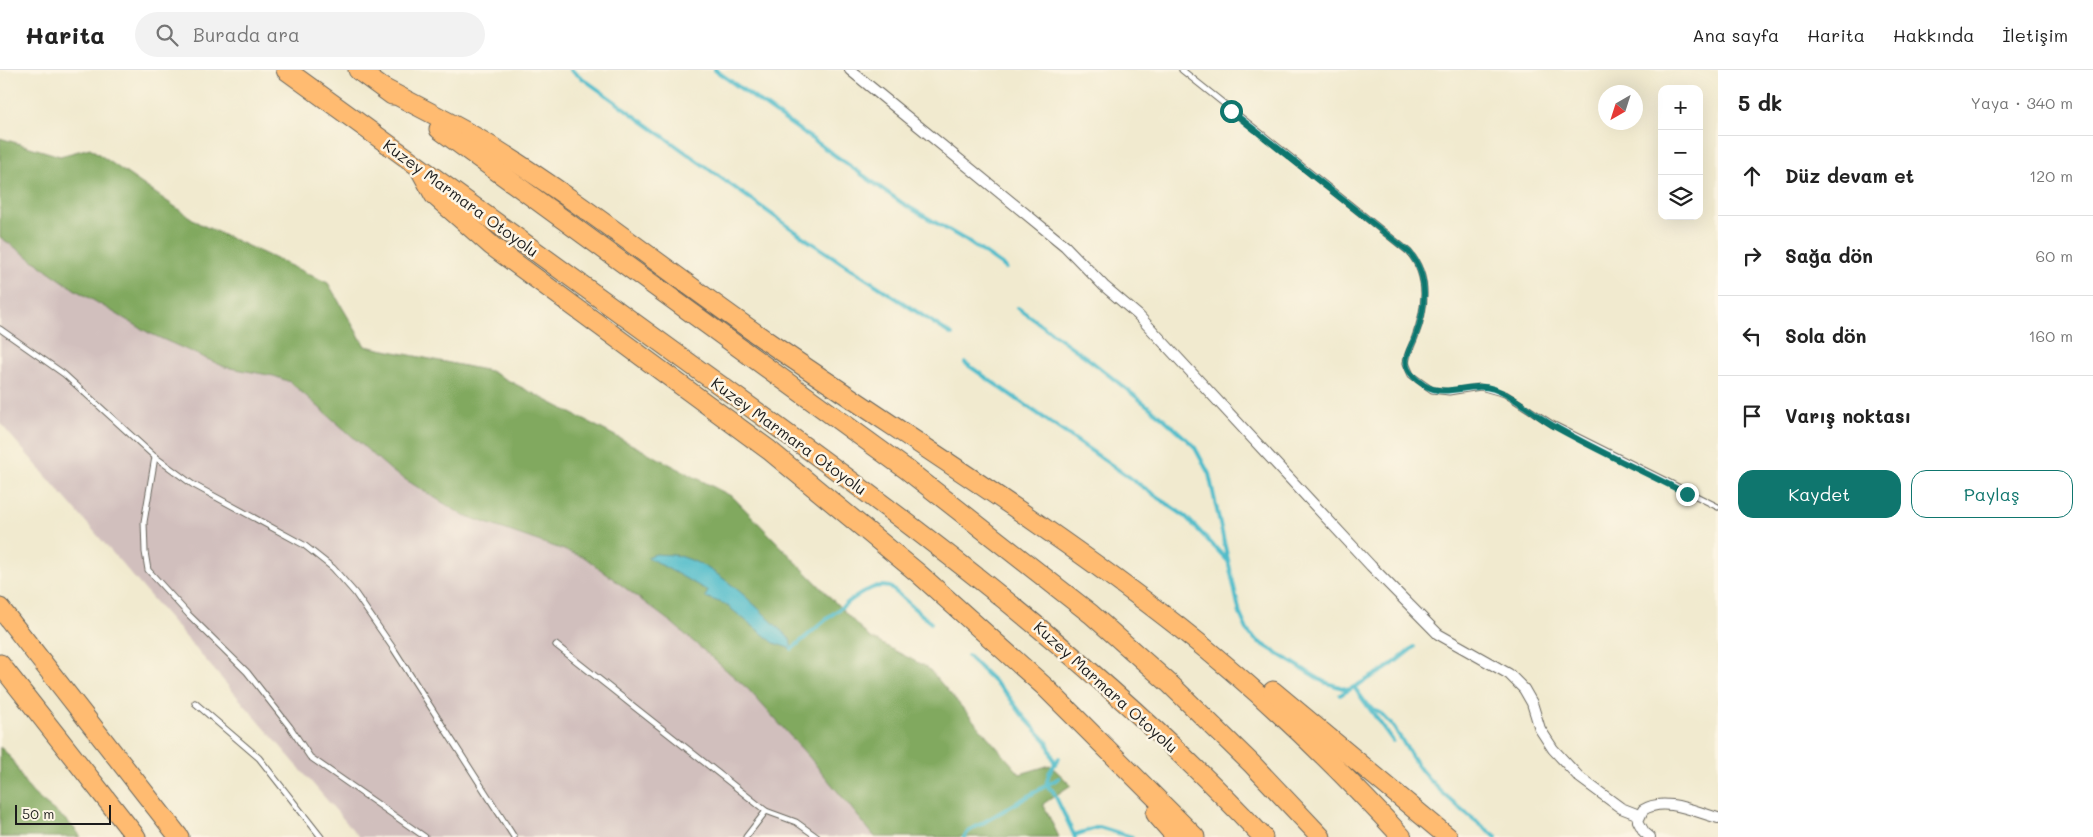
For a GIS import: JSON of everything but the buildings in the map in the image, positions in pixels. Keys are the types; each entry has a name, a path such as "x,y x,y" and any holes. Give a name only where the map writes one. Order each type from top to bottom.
{"highway":[{"name":"Kuzey Marmara Otoyolu","path":"286,70 809,449 994,590 1081,661 1161,733 1263,837"},
{"path":"358,70 906,469 1062,591 1171,686 1252,764 1321,837"},
{"path":"383,88 483,142 533,174 767,341 1063,542 1143,599 1230,669 1307,739 1402,837"},
{"path":"419,167 434,195 492,246 648,359 813,484 968,617 1092,732 1195,837"},
{"path":"1063,542 1124,573 1160,600 1243,666 1448,837"},
{"path":"0,608 179,837"},
{"path":"0,664 136,837"},
{"path":"1092,732 1142,798 1176,837"}],"street":[{"path":"850,70 1065,246 1104,286 1138,315 1371,566 1438,634 1509,674 1524,689 1532,703 1540,730 1553,749 1578,776 1621,808 1639,815"},
{"path":"1650,837 1640,827 1639,815 1648,806 1666,804 1718,818"}],"lane":[{"path":"1182,70 1409,252 1417,261 1424,277 1423,303 1420,322 1406,363 1411,375 1438,392 1480,387 1505,394 1552,424 1718,507"},
{"path":"0,329 64,374 155,457 192,484 304,545 333,568 355,593 393,648 514,837"},
{"path":"155,457 144,522 148,570 189,615 247,672 290,727 310,757 425,837"},
{"path":"556,645 766,811 796,822 817,837"},
{"path":"195,703 259,758 321,837"},
{"path":"746,837 766,811"}],"shaded area":[{"path":"0,237 225,367 274,376 290,382 393,472 463,515 584,557 672,623 748,689 810,758 875,837 359,837 0,423"}],"green space":[{"path":"0,138 60,156 90,148 200,224 328,283 365,346 490,371 733,497 869,637 928,668 1020,774 1050,765 1071,785 1043,804 1059,837 875,837 810,758 748,689 672,623 584,557 463,515 393,472 290,382 274,376 225,367 149,333 74,289 0,237"},
{"path":"0,747 10,757 32,792 70,824 81,837 0,837"}],"water":[{"path":"656,554 683,557 698,563 727,581 790,639 792,649 774,643 725,604 705,597 708,591 647,557"}],"waterway":[{"path":"571,70 806,239 952,335"},
{"path":"715,70 902,203 967,241 1006,268"},
{"path":"1018,308 1091,361 1164,419 1194,446 1209,474 1240,614 1248,632 1256,640 1324,682 1349,690"},
{"path":"965,363 1186,517 1228,561"},
{"path":"792,649 841,607 876,586 890,587 931,623"},
{"path":"1340,695 1389,667 1414,647"},
{"path":"968,656 1007,694 1023,716 1047,742 1055,764"},
{"path":"1354,687 1393,741"},
{"path":"1368,706 1387,719 1426,776 1460,808 1496,837"},
{"path":"1046,786 1049,773 1059,758"},
{"path":"964,837 969,831 1059,778"},
{"path":"1047,786 1053,791 1075,837"},
{"path":"1074,835 1099,827 1132,837"}],"route":[{"path":"1231,111 1409,252 1417,261 1424,277 1423,303 1420,322 1406,356 1407,369 1411,375 1432,390 1438,392 1480,387 1505,394 1552,424 1687,494"}]}
